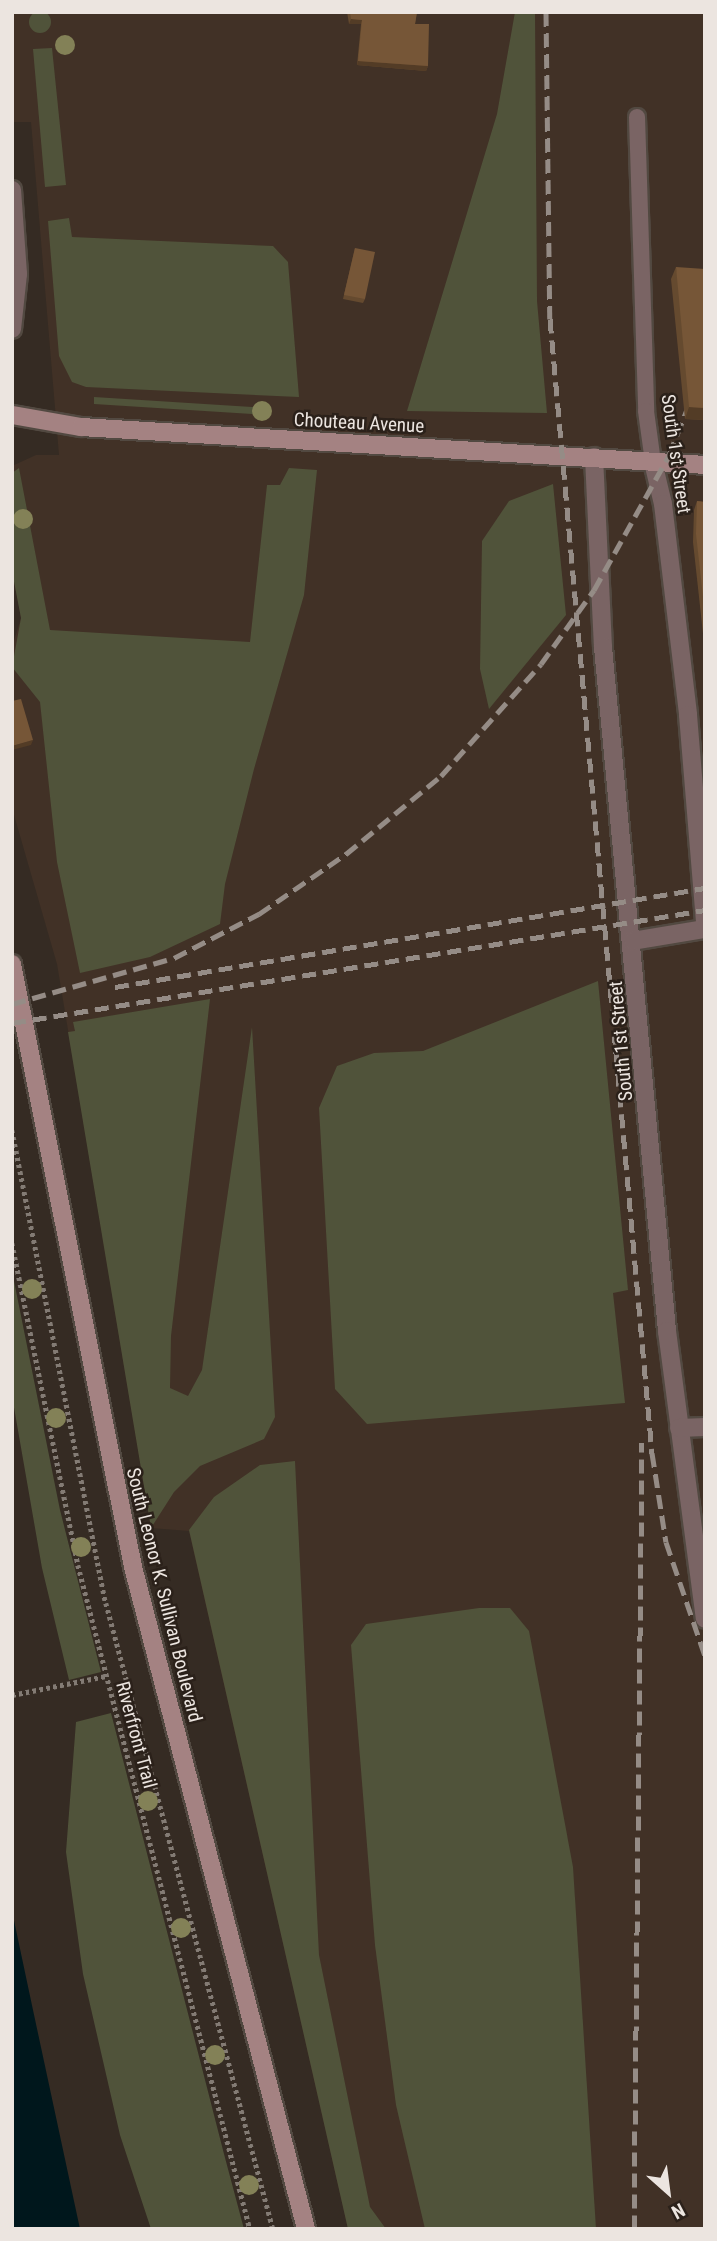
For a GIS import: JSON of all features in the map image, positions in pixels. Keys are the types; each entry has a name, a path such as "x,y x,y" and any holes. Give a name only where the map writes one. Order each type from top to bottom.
{"street":[{"path":"12,190 18,274 12,329"},
{"name":"Chouteau Avenue","path":"12,415 95,428 705,465"},
{"name":"South 1st Street","path":"594,457 603,647 680,1428 705,1619"},
{"name":"South 1st Street","path":"653,462 663,504 688,715 705,920"},
{"path":"633,941 705,929"},
{"name":"South Leonor K. Sullivan Boulevard","path":"12,964 130,1554 306,2229"},
{"path":"680,1428 705,1427"}],"lane":[{"name":"South 1st Street","path":"637,117 646,411 653,462"}],"path":[{"name":"Riverfront Trail","path":"12,1243 66,1514 250,2229"},
{"path":"12,1695 106,1676"}],"shaded area":[{"path":"12,12 705,12 705,2229 348,2229 189,1531 151,1528 57,964 12,808 12,647 21,618 12,571 12,466 36,455 59,455 31,122 12,122"}],"green space":[{"path":"40,11 48,14 51,22 48,30 40,33 32,30 29,22 32,14"},
{"path":"515,12 535,12 537,301 547,413 407,411 497,114"},
{"path":"52,48 66,185 45,187 33,49"},
{"path":"69,218 72,237 273,246 288,262 299,397 86,387 72,382 59,356 48,221"},
{"path":"94,397 269,408 268,415 94,404"},
{"path":"19,468 50,630 250,642 267,485 280,485 289,468 317,470 304,595 254,769 225,884 220,924 150,957 80,973 57,862 40,702 12,667 21,618 12,571 12,473"},
{"path":"553,484 566,615 489,709 480,669 482,541 509,501"},
{"path":"598,981 628,1290 613,1293 625,1403 367,1424 335,1389 319,1108 337,1066 374,1053 423,1051"},
{"path":"210,999 171,1336 170,1388 188,1396 202,1370 252,1027 275,1417 264,1439 200,1466 174,1492 151,1528 68,1032 75,1031 73,1022"},
{"path":"12,1271 60,1510 101,1672 69,1680 42,1568 12,1396"},
{"path":"295,1461 319,1955 370,2207 386,2229 348,2229 189,1530 214,1497 260,1465"},
{"path":"479,1608 510,1608 529,1631 573,1867 596,2229 425,2229 396,2105 375,1945 351,1645 366,1624"},
{"path":"111,1713 244,2229 151,2229 120,2135 83,1974 66,1852 76,1722"}],"water":[{"path":"12,1911 33,2010 80,2229 12,2229"}],"building":[{"path":"350,12 417,12 415,24 429,24 428,66 358,61 362,20 351,19"},
{"path":"355,248 375,252 365,299 344,295"},
{"path":"676,267 705,269 705,408 689,407"},
{"path":"697,501 705,502 705,615 696,534"},
{"path":"21,699 33,740 12,746 12,701"}],"railway":[{"path":"546,12 550,319 652,1453 666,1542 705,1656"},
{"path":"12,1004 174,958 259,914 346,854 441,776 541,664 594,590 669,455 705,364"},
{"path":"115,987 705,888"},
{"path":"12,1023 705,910"},
{"path":"634,2229 642,1442"}]}
